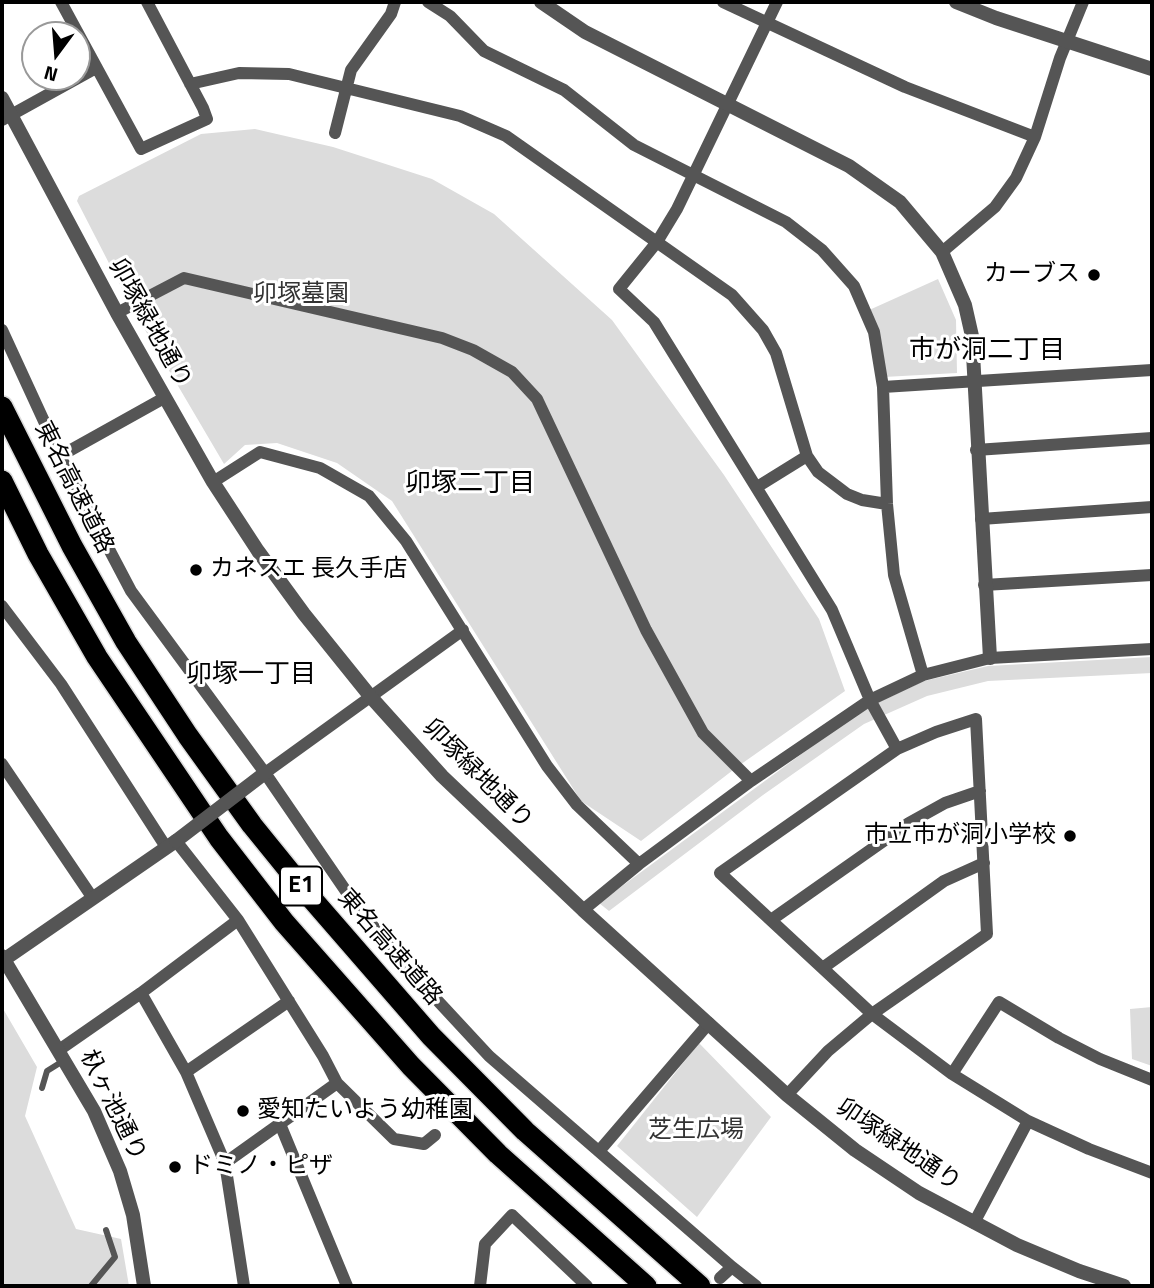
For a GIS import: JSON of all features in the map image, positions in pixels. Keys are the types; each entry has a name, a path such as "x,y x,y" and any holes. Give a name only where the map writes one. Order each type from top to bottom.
{"highway":[{"name":"東名高速道路","path":"2,407 72,546 126,642 188,736 252,825 366,963 525,1131 710,1282"},
{"name":"E1","path":"2,481 38,554 97,657 219,838 284,922 411,1066 498,1154 646,1286"}],"street":[{"path":"61,2 141,149 207,119 147,2"},
{"path":"335,133 346,86 356,60 391,14 395,2"},
{"path":"428,2 450,16 484,51 564,90 634,145 786,222 822,250 854,286 874,332 883,387 887,504 894,575 923,675"},
{"path":"541,2 586,32 849,166 900,202 942,252 965,305 972,336 976,450 990,658"},
{"path":"723,2 905,87 1035,137"},
{"path":"777,2 677,209 657,242 620,289 654,322 832,610 870,700 897,749"},
{"path":"956,2 1152,69"},
{"path":"942,252 995,207 1017,178 1035,137 1083,2"},
{"path":"7,118 96,68"},
{"path":"190,84 239,73 289,74 460,116 506,136 733,295 763,330 781,369 807,456 818,472 847,494 862,500 887,504"},
{"name":"卯塚緑地通り","path":"2,97 7,118 163,398 213,482 296,603 370,696 442,776 583,910 787,1095 855,1150 919,1193 1017,1245 1124,1286"},
{"path":"117,313 184,278 442,338 473,350 512,372 537,399 646,630 703,733 751,781"},
{"path":"2,330 60,456 131,591 265,773 325,863 399,959 489,1056 756,1286"},
{"path":"883,387 1152,370"},
{"path":"60,456 163,398"},
{"path":"976,450 1152,438"},
{"path":"213,482 260,452 306,463 343,480 369,496 389,518 463,629 547,766 577,805 639,864"},
{"path":"757,487 807,456"},
{"path":"981,519 1152,507"},
{"path":"984,585 1152,575"},
{"path":"2,606 61,684 171,844 238,920 324,1056 337,1083 394,1139 424,1144 435,1135"},
{"path":"2,958 171,844 463,629"},
{"path":"583,910 639,864 751,781 870,700 923,675 990,658 1152,649"},
{"path":"787,1095 828,1051 872,1014 988,934 976,719 897,749 720,873 872,1014 952,1074 1028,1121 1089,1149 1152,1172"},
{"path":"2,764 92,897"},
{"path":"771,920 909,823 946,803 980,791"},
{"path":"824,967 944,881 984,863"},
{"path":"62,1055 238,920"},
{"name":"杁ヶ池通り","path":"2,958 94,1111 120,1171 133,1214 145,1286"},
{"path":"141,993 186,1072 225,1163 244,1286"},
{"path":"186,1072 289,1001"},
{"path":"952,1074 999,1002 1100,1059 1152,1080"},
{"path":"600,1150 709,1023"},
{"path":"225,1163 337,1083"},
{"path":"974,1223 1028,1121"},
{"path":"280,1124 346,1286"},
{"path":"480,1286 485,1244 512,1215 587,1286"},
{"path":"710,1282 732,1267"}],"lane":[{"path":"42,1088 51,1067 62,1055"},
{"path":"91,1286 115,1258 106,1230"}],"green space":[{"name":"卯塚墓園","path":"255,129 333,147 432,179 494,214 612,320 724,475 819,619 845,691 737,767 641,841 581,801 392,501 337,463 277,443 245,445 224,464 131,306 77,201 79,196 201,134"},
{"path":"938,279 956,320 957,373 884,377 867,311"},
{"path":"1152,657 1152,673 988,681 927,696 864,724 763,795 609,911 599,903 860,711 924,681 988,666"},
{"path":"2,1007 37,1067 25,1116 76,1229 121,1239 129,1286 2,1286"},
{"path":"1152,1007 1152,1066 1132,1059 1130,1009"},
{"name":"芝生広場","path":"699,1043 771,1117 697,1217 617,1146"}],"place":[{"name":"カーブス","path":"1094,275"},
{"name":"カネスエ 長久手店","path":"196,570"},
{"name":"市立市が洞小学校","path":"1070,836"},
{"name":"愛知たいよう幼稚園","path":"243,1111"},
{"name":"ドミノ・ピザ","path":"175,1167"}],"district":[{"name":"市が洞二丁目","path":"987,352"},
{"name":"卯塚二丁目","path":"470,485"},
{"name":"卯塚一丁目","path":"251,676"}]}
